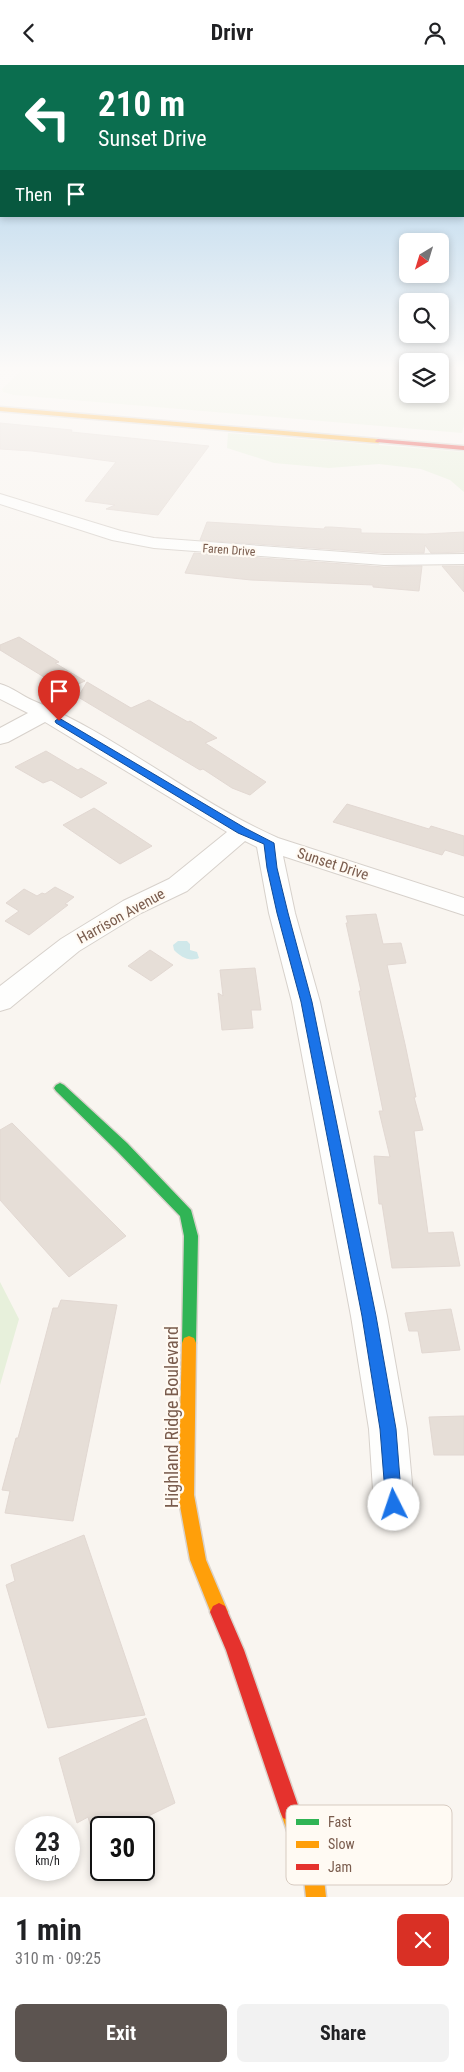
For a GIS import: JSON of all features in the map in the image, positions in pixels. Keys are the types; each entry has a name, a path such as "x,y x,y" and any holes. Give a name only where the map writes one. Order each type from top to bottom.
{"main road":[{"name":"Highland Ridge Boulevard","path":"60,1088 122,1147 186,1214 191,1236 186,1495 198,1560 236,1650 289,1805"}],"street":[{"name":"Faren Drive","path":"0,499 118,536 171,545 392,561 464,559"},
{"name":"Sunset Drive","path":"0,690 18,701 45,713 255,837 464,907"},
{"path":"0,737 45,713"},
{"path":"255,837 272,868 306,1002 369,1316 388,1429 394,1505"},
{"name":"Harrison Avenue","path":"0,1001 70,945 132,907 178,885 198,869 255,837"}],"green space":[{"path":"247,454 464,454 464,492 450,480 421,469 379,464 329,468 274,463"},
{"path":"0,1282 19,1319 0,1385"}],"water":[{"path":"178,941 187,941 190,944 190,950 197,952 199,958 189,959 177,953 173,945"}],"building":[{"path":"59,454 203,454 158,515 106,509 115,505 85,501 116,462"},
{"path":"207,522 324,529 325,527 331,527 361,529 361,533 426,534 464,532 464,552 431,553 425,545 424,553 384,553 200,540"},
{"path":"194,553 384,567 422,566 419,591 373,587 373,585 251,580 185,573"},
{"path":"442,566 464,566 464,592"},
{"path":"19,637 59,662 55,663 85,681 65,690 0,650 0,645"},
{"path":"87,682 131,708 149,700 188,722 190,721 217,738 205,743 266,782 250,795 232,788 203,769 200,770 78,697"},
{"path":"46,751 78,770 81,768 107,783 81,798 51,780 43,783 15,767"},
{"path":"347,804 429,829 431,826 464,836 464,856 445,850 442,855 333,822"},
{"path":"94,808 152,846 120,864 63,825"},
{"path":"55,887 74,897 65,904 68,905 29,935 5,921 19,911 6,903 24,889 37,896 42,893 45,894"},
{"path":"376,914 383,944 401,943 406,963 387,965 416,1097 414,1097 423,1130 414,1131 428,1233 453,1232 460,1266 392,1268 382,1204 379,1204 374,1156 390,1157 379,1111 383,1111 359,991 361,991 346,923 348,923 346,916"},
{"path":"150,950 173,965 151,981 128,966"},
{"path":"255,968 261,1010 251,1010 253,1028 222,1030 218,993 223,996 220,970"},
{"path":"12,1123 126,1236 69,1277 0,1200 0,1130"},
{"path":"61,1300 117,1305 73,1521 5,1513 10,1491 2,1490 53,1308 58,1308"},
{"path":"451,1309 460,1350 422,1353 418,1331 409,1331 405,1313"},
{"path":"464,1416 464,1455 434,1455 429,1417"},
{"path":"84,1535 145,1715 48,1728 6,1585 15,1581 11,1565"},
{"path":"146,1718 175,1803 148,1816 90,1816 90,1824 88,1817 80,1821 80,1816 75,1816 59,1758"}],"traffic: fast":[{"path":"60,1088 122,1147 186,1214 191,1236 189,1343"}],"traffic: slow":[{"path":"189,1343 186,1495 198,1560 219,1612"},
{"path":"315,1885 316,1897"}],"traffic: jam":[{"path":"219,1612 235,1650 288,1805"}],"route":[{"path":"59,721 242,831 269,843 272,868 282,913 306,1002 369,1316 388,1429 394,1505"}]}
